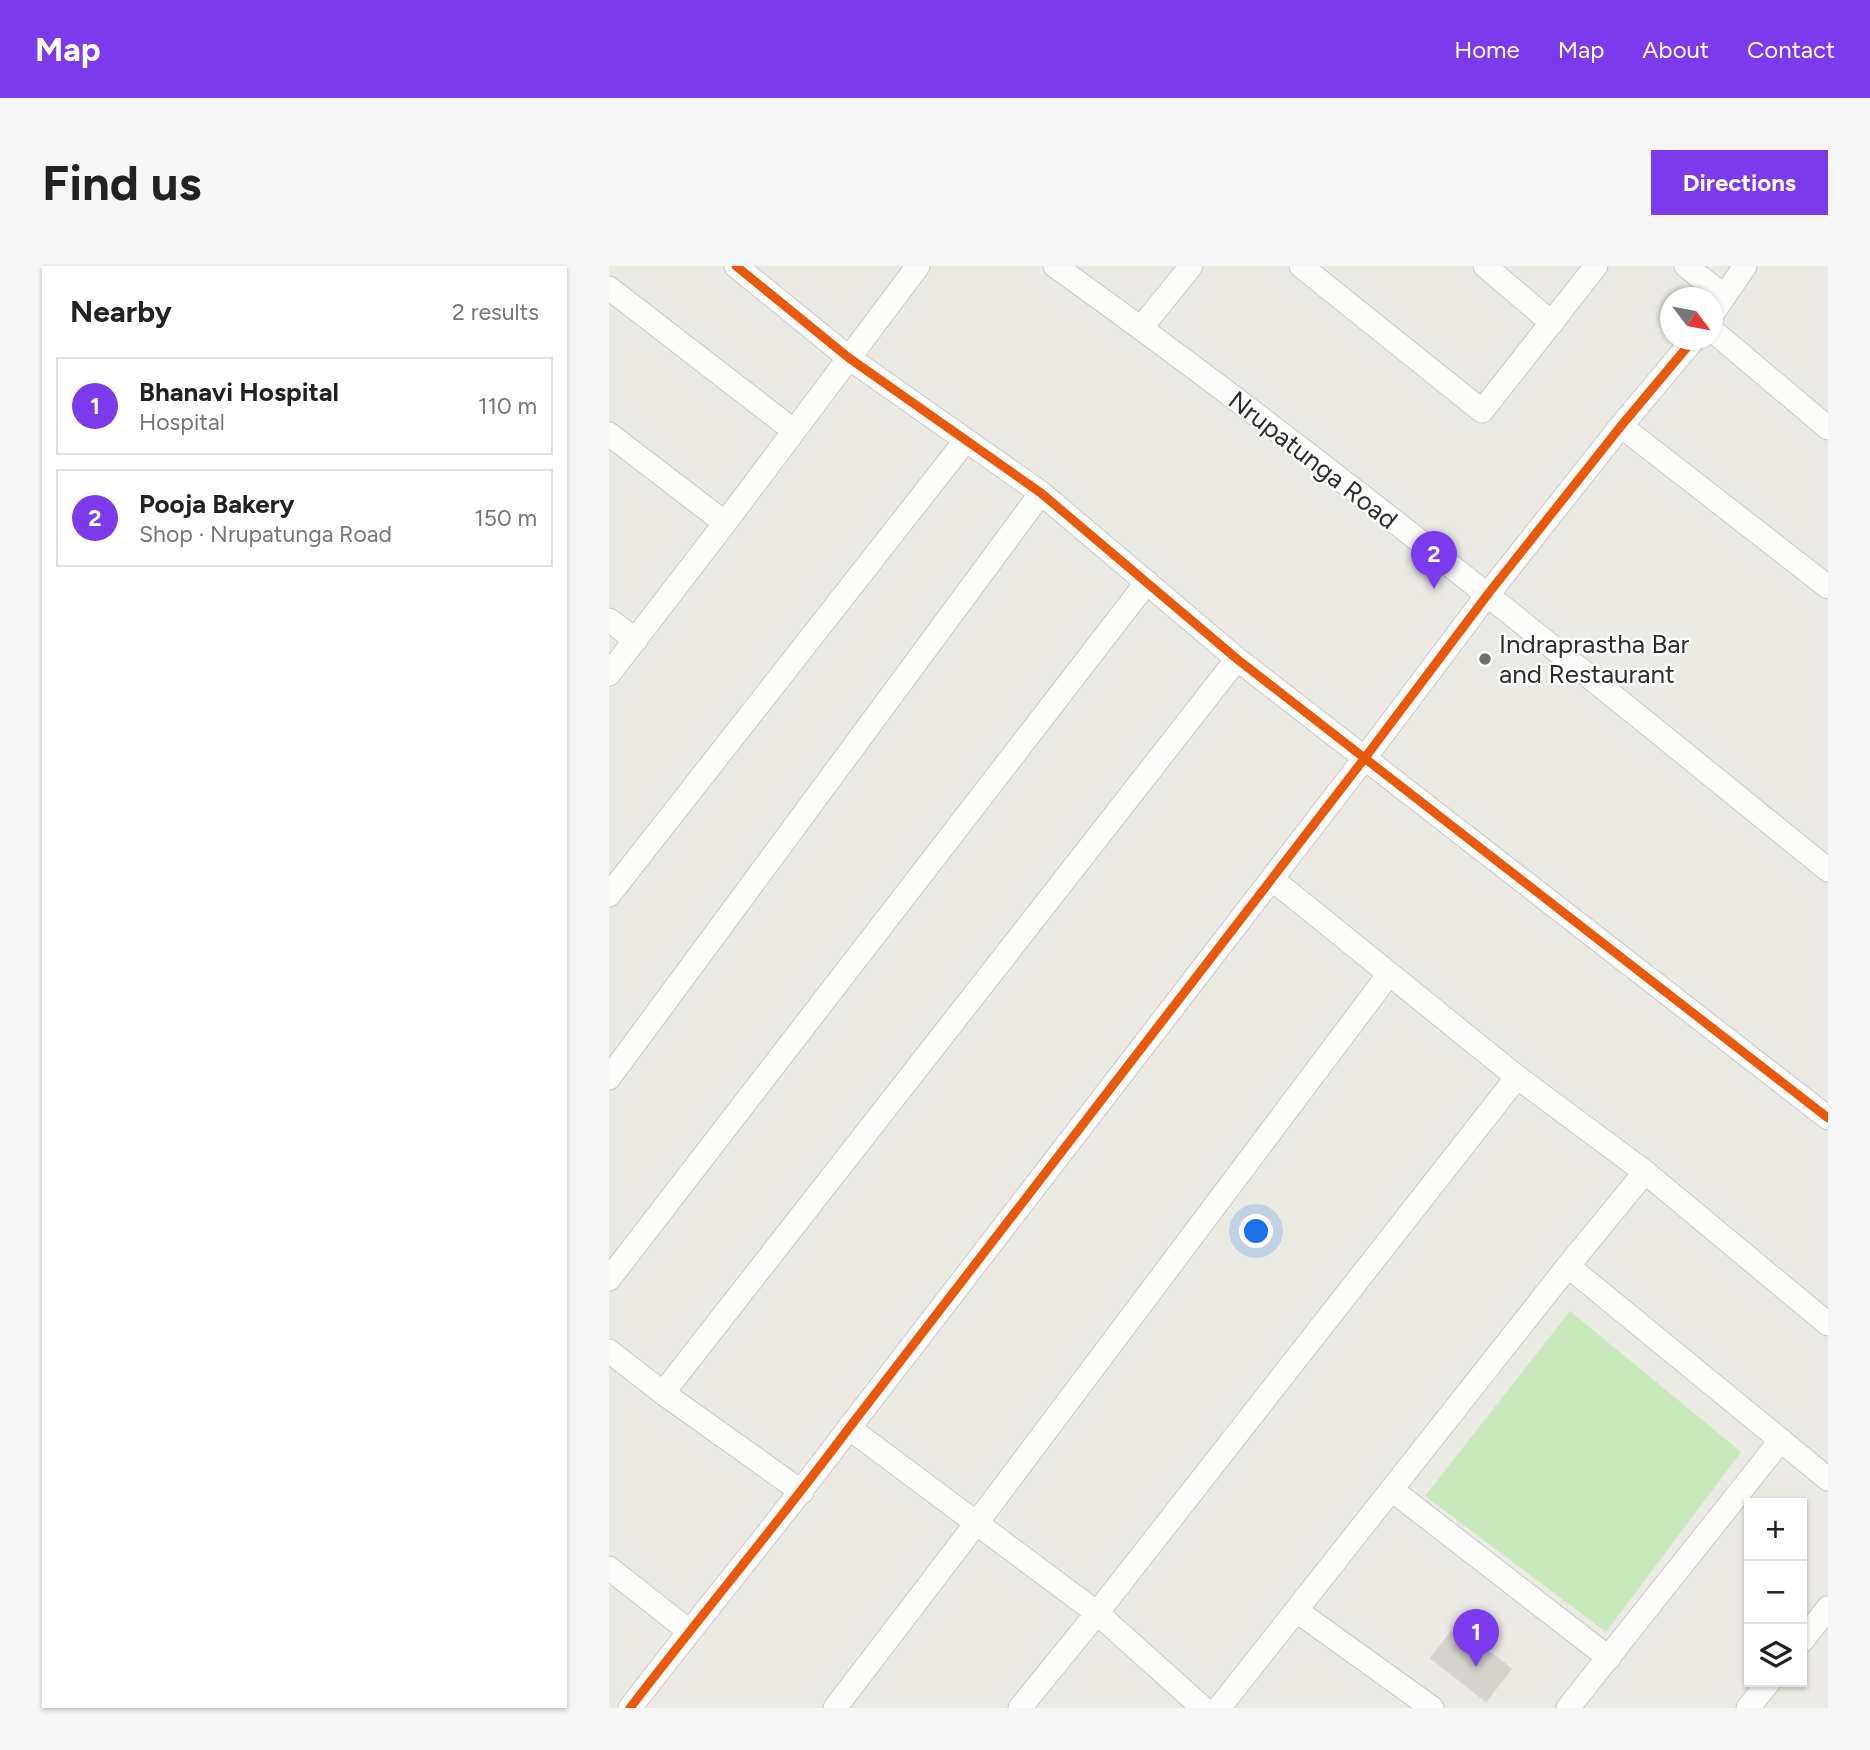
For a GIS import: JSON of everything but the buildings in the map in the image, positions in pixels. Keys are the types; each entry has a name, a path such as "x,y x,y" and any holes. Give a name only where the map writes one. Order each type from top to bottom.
{"street":[{"path":"736,266 849,358 1041,493 1237,659 1828,1118"},
{"path":"609,674 918,266"},
{"name":"Nrupatunga Road","path":"1055,266 1141,328 1488,594 1828,870"},
{"path":"1141,328 1191,266"},
{"path":"1301,266 1482,411 1596,266"},
{"path":"1485,266 1552,323"},
{"path":"1686,266 1704,287"},
{"path":"1723,297 1745,266"},
{"path":"609,288 794,431"},
{"path":"1723,339 1828,428"},
{"path":"630,1708 801,1492 1488,594 1685,350"},
{"path":"1621,426 1828,587"},
{"path":"609,434 725,523"},
{"path":"609,895 966,440"},
{"path":"609,1078 1041,493"},
{"path":"609,1279 1146,582"},
{"path":"609,620 636,640"},
{"path":"663,1393 1237,659"},
{"path":"1272,879 1517,1077 1645,1172 1828,1324"},
{"path":"835,1708 1389,974"},
{"path":"1020,1708 1517,1077"},
{"path":"1219,1708 1645,1172"},
{"path":"1568,1266 1828,1479"},
{"path":"609,1351 801,1492"},
{"path":"849,1428 1097,1613 1203,1708"},
{"path":"1569,1708 1781,1440"},
{"path":"1392,1490 1609,1658"},
{"path":"609,1568 689,1631"},
{"path":"1807,1634 1828,1608"},
{"path":"1297,1611 1432,1708"},
{"path":"1751,1707 1765,1687"}],"green space":[{"path":"1570,1311 1741,1452 1606,1632 1425,1496"}],"cycle path":[{"path":"736,266 849,358 1041,493 1237,659 1828,1118"},
{"path":"630,1708 822,1463 1488,594 1685,350"}],"place":[{"name":"Pooja Bakery","path":"1434,589"},
{"name":"Indraprastha Bar and Restaurant","path":"1485,659"},
{"name":"Bhanavi Hospital","path":"1476,1667"}]}
